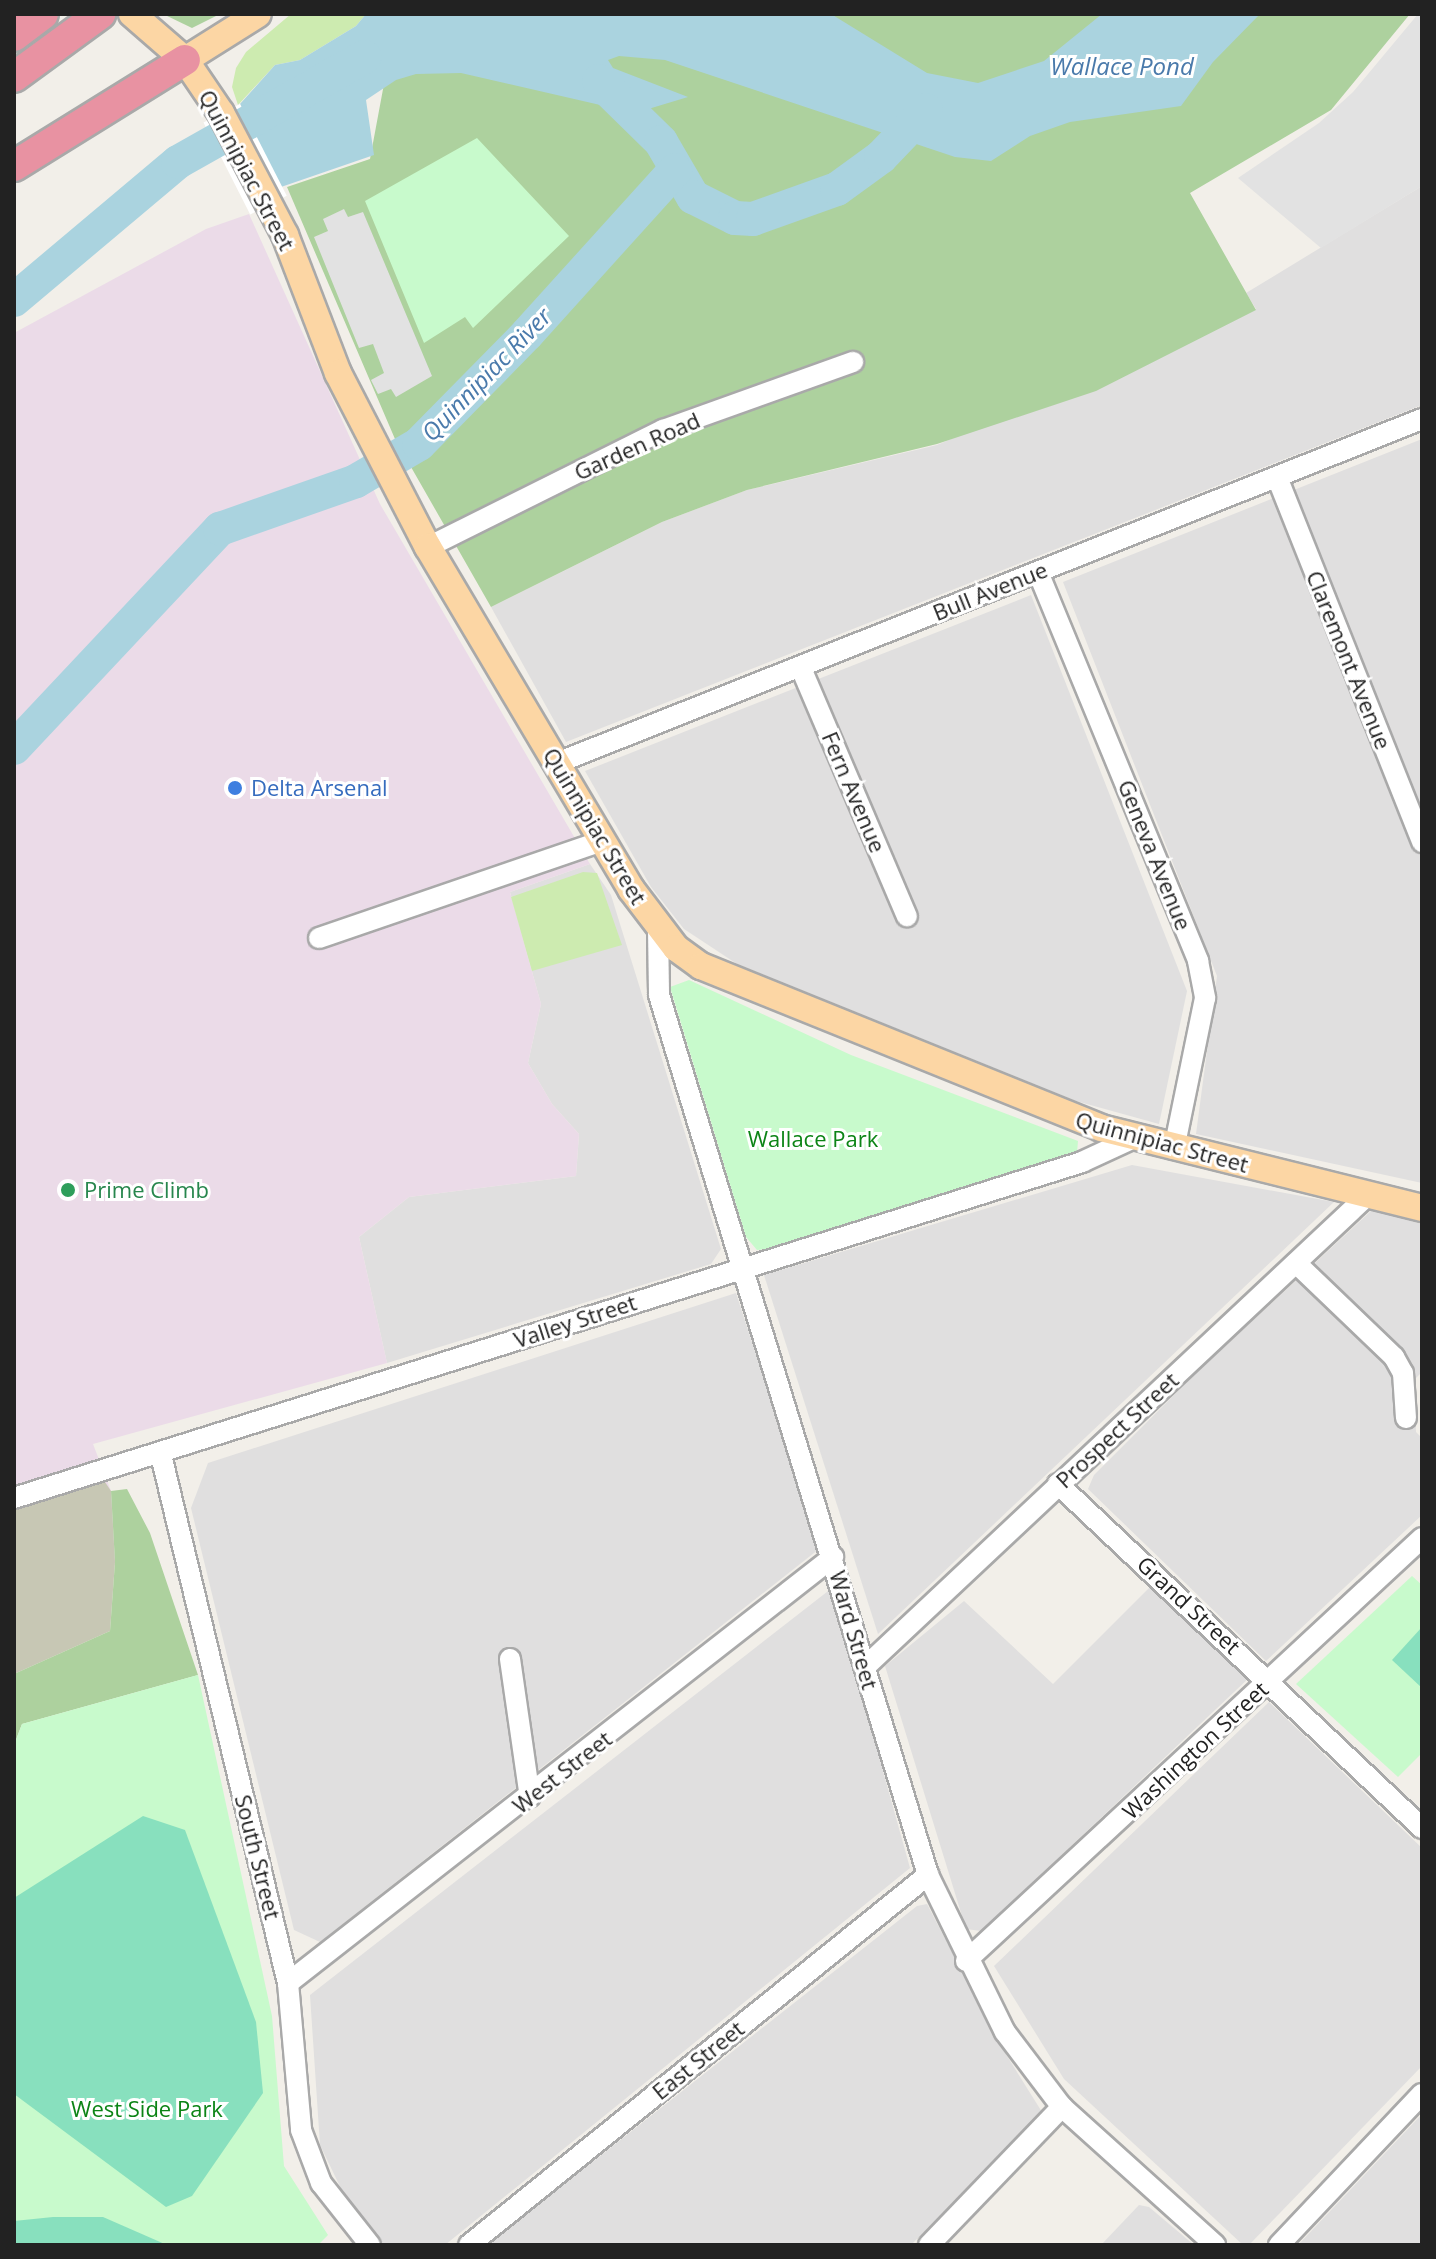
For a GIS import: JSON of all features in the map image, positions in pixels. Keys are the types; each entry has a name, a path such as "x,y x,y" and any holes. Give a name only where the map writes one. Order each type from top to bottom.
{"highway":[{"path":"14,36 43,14"},
{"path":"14,77 100,14"},
{"path":"14,166 185,60"}],"main road":[{"name":"Quinnipiac Street","path":"132,14 185,60 221,113 268,205 338,373 428,547 658,929 701,966 1005,1092 1134,1138 1422,1208"},
{"path":"185,60 258,14"}],"street":[{"name":"Garden Road","path":"428,547 663,430 853,362"},
{"name":"Bull Avenue","path":"557,763 1422,419"},
{"name":"Claremont Avenue","path":"1277,477 1422,842"},
{"name":"Geneva Avenue","path":"1038,572 1198,961 1205,998 1174,1149"},
{"name":"Fern Avenue","path":"801,668 907,916"},
{"path":"319,938 603,841"},
{"name":"Ward Street","path":"658,929 659,995 928,1875 966,1961 1005,2032 1062,2107 1215,2245"},
{"name":"Valley Street","path":"14,1498 161,1455 744,1266 1082,1162 1134,1138"},
{"name":"Prospect Street","path":"865,1667 1369,1194"},
{"path":"1296,1263 1394,1357 1403,1373 1406,1418"},
{"name":"South Street","path":"161,1455 288,1983 301,2130 321,2183 370,2245"},
{"name":"Grand Street","path":"1058,1484 1270,1681 1422,1828"},
{"name":"Washington Street","path":"966,1961 1422,1538"},
{"name":"West Street","path":"288,1983 530,1797 833,1557"},
{"path":"510,1659 530,1797"},
{"name":"East Street","path":"469,2245 928,1875"},
{"path":"1279,2245 1422,2094"},
{"path":"929,2245 1062,2107"}],"shaded area":[{"path":"1418,14 1422,14 1422,186 1321,248 1238,178 1319,123 1353,92"},
{"path":"1422,186 1422,405 566,742 491,607 662,522 747,490 937,445 1256,309 1246,293"},
{"path":"344,209 348,217 363,212 432,376 396,397 391,389 378,394 371,380 384,373 373,344 359,348 314,237 328,231 323,219"},
{"path":"249,214 380,504 590,864 510,892 541,1004 528,1063 552,1104 579,1134 576,1176 409,1197 359,1237 387,1363 93,1444 111,1491 115,1562 14,1674 14,333 206,229"},
{"path":"1422,439 1422,1183 1196,1134 1217,976 1063,582"},
{"path":"1031,595 1187,991 1159,1124 1076,1101 737,964 684,929 651,887 585,771"},
{"path":"590,864 611,895 721,1249 711,1264 387,1363 359,1237 409,1197 576,1176 579,1134 552,1104 528,1063 541,1004 510,892"},
{"path":"1132,1165 1334,1202 878,1634 764,1275"},
{"path":"1372,1210 1422,1224 1422,1372 1414,1380 1416,1432 1422,1438 1422,1515 1266,1661 1088,1489 1094,1475 1190,1379"},
{"path":"736,1293 819,1549 320,1942 294,1930 191,1508 208,1463"},
{"path":"99,1473 111,1491 115,1562 110,1631 14,1674 14,1498"},
{"path":"1152,1585 1251,1676 981,1931 966,1929 885,1666 964,1601 1053,1684"},
{"path":"832,1588 910,1868 445,2245 383,2245 347,2201 320,2145 310,1995"},
{"path":"1269,1702 1422,1848 1422,2066 1249,2245 1243,2245 1064,2079 994,1966"},
{"path":"927,1904 1002,2048 1042,2112 911,2245 487,2245 917,1906"},
{"path":"1422,2114 1422,2245 1298,2245"},
{"path":"1139,2205 1149,2207 1194,2245 1101,2245"}],"green space":[{"path":"163,14 220,14 192,28"},
{"path":"291,14 366,14 356,26 300,60 275,65 238,105 232,87 236,68 246,52"},
{"path":"397,14 1410,14 1331,110 1190,193 1256,310 1096,391 937,444 747,490 662,522 491,607 395,439 287,187 370,159"},
{"path":"477,138 569,236 473,328 465,317 424,343 365,201"},
{"path":"583,872 597,873 622,945 532,971 511,897"},
{"name":"Wallace Park","path":"689,980 851,1055 1078,1141 1077,1153 778,1248 757,1250 746,1237 670,987"},
{"path":"127,1489 150,1533 198,1675 22,1724 14,1745 14,1674 110,1631 115,1562 111,1491"},
{"path":"1412,1576 1422,1585 1422,1753 1398,1777 1296,1684"},
{"path":"1422,1627 1422,1688 1392,1660"},
{"name":"West Side Park","path":"198,1675 272,2016 284,2166 328,2235 318,2245 14,2245 14,1745 22,1724"},
{"path":"143,1816 185,1830 256,2022 263,2093 192,2196 166,2207 14,2094 14,1898"},
{"path":"103,2217 167,2245 14,2245 14,2221"}],"water":[{"name":"Wallace Pond","path":"366,14 831,14 927,73 978,83 1044,61 1102,14 1260,14 1213,62 1181,106 1070,122 1030,136 991,161 955,157 665,60 619,56 608,60 613,68 688,97 635,113 461,73 416,74 396,80 366,100 374,155 281,187 240,104 275,65 300,60 356,26"}],"pier":[{"path":"240,104 287,196 250,214 203,123"}],"waterway":[{"name":"Quinnipiac River","path":"14,300 178,162 364,57"},
{"name":"Quinnipiac River","path":"599,81 661,142 693,197 735,218 753,219 837,189 881,157 926,110"},
{"name":"Quinnipiac River","path":"14,748 220,529 356,481 419,444 527,334 675,170"}],"place":[{"name":"Delta Arsenal","path":"235,788"},
{"name":"Prime Climb","path":"68,1190"}]}
